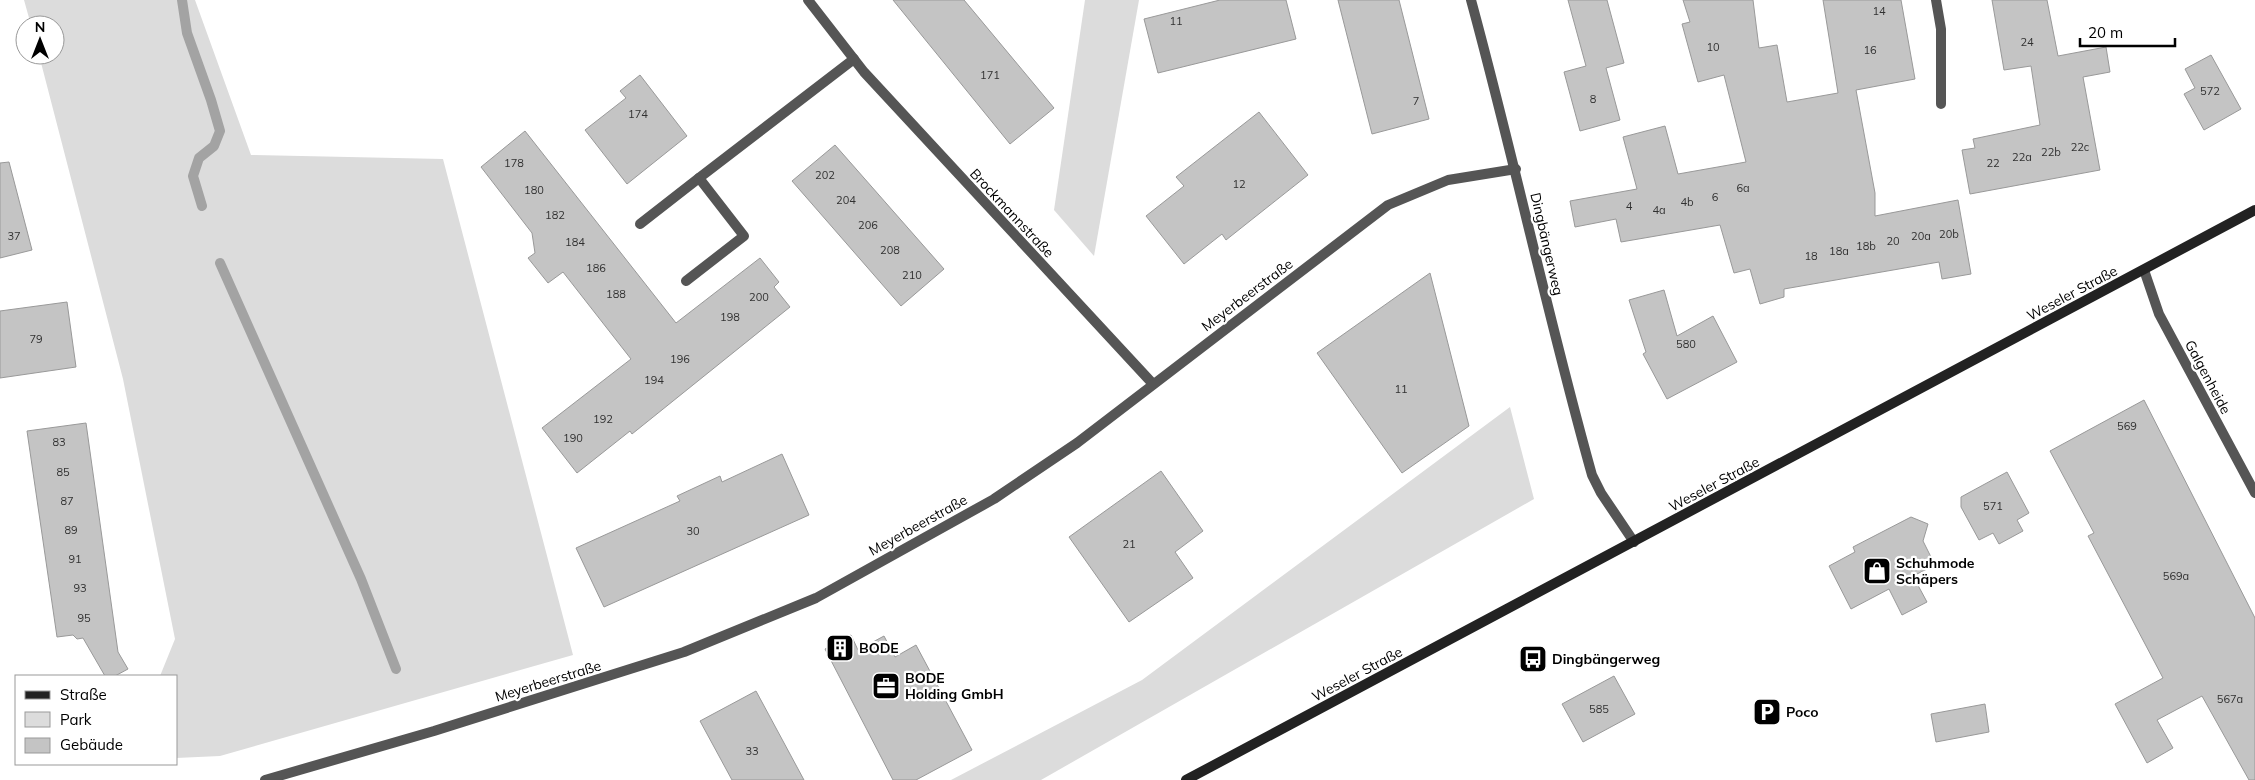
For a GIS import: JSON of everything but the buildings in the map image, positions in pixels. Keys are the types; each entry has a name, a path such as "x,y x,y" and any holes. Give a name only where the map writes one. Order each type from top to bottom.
{"main road":[{"name":"Weseler Straße","path":"1186,780 2255,210"}],"street":[{"name":"Brockmannstraße","path":"808,0 854,59 1010,232 1153,384"},
{"name":"Dingbängerweg","path":"1471,0 1516,169 1536,259 1592,476 1634,542"},
{"path":"1936,0 1941,29 1941,104"},
{"path":"640,224 854,59"},
{"name":"Meyerbeerstraße","path":"265,780 434,731 675,655 816,598 994,499 1077,443 1388,205 1448,180 1516,169"},
{"path":"686,281 744,236 699,178"},
{"name":"Galgenheide","path":"2144,270 2159,314 2255,493"}],"green space":[{"path":"24,0 195,0 251,155 443,159 573,655 220,756 178,758 178,675 160,675 175,639 123,379 42,65 65,65 65,15 28,15"},
{"path":"1085,0 1139,0 1094,256 1054,210"},
{"path":"1510,407 1534,499 1041,780 951,780 1142,680"}],"waterway":[{"path":"182,0 187,33 220,131 214,146 199,158 193,176 202,206"},
{"path":"220,263 361,579 396,669"}],"place":[{"name":"Schuhmode Schäpers","path":"1877,571"},
{"name":"BODE","path":"840,648"},
{"name":"Dingbängerweg","path":"1533,659"},
{"name":"BODE Holding GmbH","path":"886,686"},
{"name":"Poco","path":"1767,712"}]}
